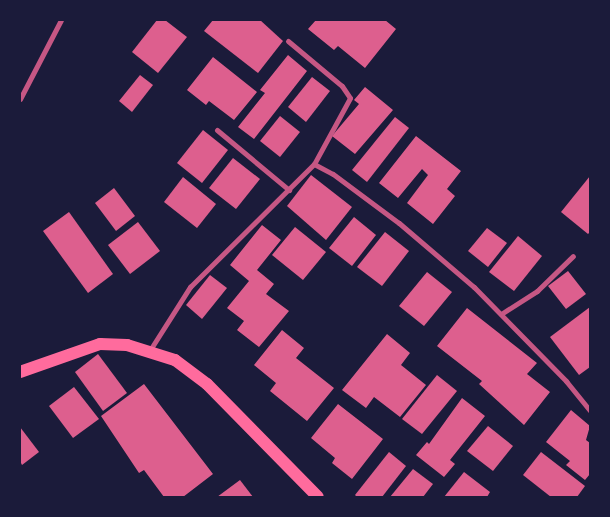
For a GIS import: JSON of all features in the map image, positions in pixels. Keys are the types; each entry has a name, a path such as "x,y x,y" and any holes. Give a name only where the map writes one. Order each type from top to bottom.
{"main road":[{"path":"20,372 100,344 150,350 175,360 207,384 318,497"}],"street":[{"path":"20,100 61,20"},
{"path":"150,350 190,288 314,164 350,98 342,86 288,41"},
{"path":"217,130 289,190"},
{"path":"314,164 333,174 398,223 501,314 566,381 590,411"},
{"path":"501,314 537,292 573,256"}],"building":[{"path":"157,20 165,20 187,37 158,73 132,52"},
{"path":"213,20 260,20 283,41 258,73 204,31"},
{"path":"316,20 385,20 396,29 365,68 338,46 334,50 308,29"},
{"path":"288,55 307,71 254,139 238,127 265,93 260,90"},
{"path":"213,57 257,92 234,120 209,101 206,105 187,90"},
{"path":"140,75 153,85 132,112 119,101"},
{"path":"312,77 330,91 306,122 288,107"},
{"path":"365,87 393,110 355,154 332,136 359,104 354,100"},
{"path":"280,116 300,132 280,157 260,141"},
{"path":"395,117 409,128 367,182 352,170"},
{"path":"203,130 228,150 202,183 177,163"},
{"path":"416,136 461,171 447,189 455,196 433,224 407,203 428,175 422,169 398,198 379,183"},
{"path":"233,158 260,179 236,209 209,188"},
{"path":"311,175 352,207 326,240 287,206"},
{"path":"590,176 590,232 588,234 561,212"},
{"path":"183,177 216,204 197,228 164,202"},
{"path":"114,188 135,216 116,231 95,203"},
{"path":"69,212 113,274 88,293 43,231"},
{"path":"354,217 376,235 352,266 329,248"},
{"path":"138,222 160,251 130,274 108,245"},
{"path":"262,225 281,240 257,270 274,284 266,294 289,311 259,347 237,330 244,321 227,308 249,281 230,265"},
{"path":"295,227 326,252 303,280 272,255"},
{"path":"487,228 507,243 488,267 468,251"},
{"path":"385,232 409,251 382,286 357,267"},
{"path":"518,236 542,256 514,291 489,272"},
{"path":"568,271 586,294 566,309 548,286"},
{"path":"427,272 452,292 424,326 399,306"},
{"path":"210,275 227,288 202,319 186,305"},
{"path":"590,307 590,367 579,375 550,337"},
{"path":"467,308 537,363 527,374 550,392 524,425 479,384 482,381 437,346"},
{"path":"282,330 304,348 296,358 334,388 307,421 270,391 276,383 254,365"},
{"path":"387,334 410,353 401,365 426,385 400,417 374,397 366,408 342,390"},
{"path":"98,354 127,393 103,411 75,372"},
{"path":"437,375 457,391 422,434 402,419"},
{"path":"144,384 213,474 183,497 164,497 144,470 139,473 101,416"},
{"path":"74,387 99,419 73,438 49,406"},
{"path":"462,398 485,416 450,460 455,464 444,477 416,455 427,442 429,444"},
{"path":"338,404 383,439 352,479 332,463 335,458 311,438"},
{"path":"571,410 590,426 586,440 590,443 590,474 585,480 566,465 570,461 546,442"},
{"path":"488,426 513,446 493,471 467,451"},
{"path":"20,427 39,452 22,465 20,461"},
{"path":"389,452 406,466 382,497 357,497 355,495"},
{"path":"541,452 585,486 577,497 551,497 523,475"},
{"path":"413,469 433,484 423,497 390,497"},
{"path":"464,472 490,492 487,497 444,497"},
{"path":"240,480 253,497 217,497"}]}
